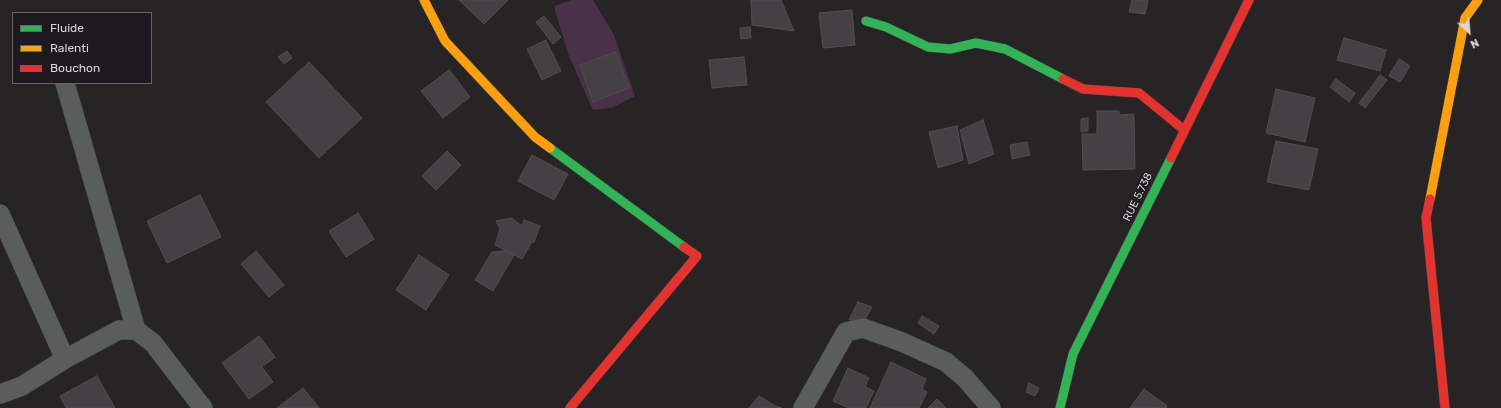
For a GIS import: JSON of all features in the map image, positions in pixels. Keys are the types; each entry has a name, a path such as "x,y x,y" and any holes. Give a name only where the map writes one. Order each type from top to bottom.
{"street":[{"path":"424,0 445,41 535,137 697,256 570,408"},
{"name":"RUE 5.738","path":"1060,408 1073,354 1247,0"},
{"path":"1445,408 1426,218 1465,18 1478,0"},
{"path":"866,22 886,27 928,47 950,49 976,43 1005,49 1083,89 1139,93 1183,129"},
{"path":"65,84 136,330 153,343 202,408"},
{"path":"0,214 65,358"},
{"path":"803,408 846,332 863,328 902,342 946,362 965,378 991,408"},
{"path":"0,394 22,386 65,358 119,330 136,330"}],"shaded area":[{"path":"571,0 593,0 614,35 635,96 611,108 593,110 569,56 555,11 555,6"}],"building":[{"path":"459,0 508,0 484,24"},
{"path":"751,0 781,0 794,31 752,25"},
{"path":"1132,0 1148,0 1145,14 1129,12"},
{"path":"852,10 855,45 823,48 819,13"},
{"path":"544,16 561,37 553,44 536,22"},
{"path":"750,27 751,38 741,39 740,28"},
{"path":"1344,38 1386,50 1380,71 1337,60"},
{"path":"546,40 561,71 542,80 527,49"},
{"path":"287,51 292,58 284,64 278,57"},
{"path":"616,52 629,88 593,102 580,65"},
{"path":"744,57 747,85 712,88 709,60"},
{"path":"1399,59 1410,66 1400,82 1389,76"},
{"path":"309,62 362,118 319,158 266,102"},
{"path":"449,70 470,97 443,118 421,91"},
{"path":"1380,75 1387,80 1365,108 1359,103"},
{"path":"1336,79 1355,93 1349,102 1330,87"},
{"path":"1276,89 1315,98 1305,142 1266,133"},
{"path":"1097,111 1119,111 1119,115 1134,114 1135,169 1083,170 1082,134 1097,134"},
{"path":"1088,118 1088,131 1081,132 1081,119"},
{"path":"983,120 994,154 969,164 960,130"},
{"path":"957,126 963,160 938,168 929,132"},
{"path":"1276,141 1318,149 1309,190 1267,182"},
{"path":"1027,142 1030,155 1012,159 1010,145"},
{"path":"447,151 461,165 436,190 422,176"},
{"path":"532,155 568,174 554,200 518,181"},
{"path":"200,195 221,237 167,263 147,221"},
{"path":"358,213 374,239 346,257 329,231"},
{"path":"512,218 522,226 524,220 540,226 534,242 532,242 522,259 495,245 500,229 496,221"},
{"path":"256,251 284,285 269,297 241,264"},
{"path":"504,251 514,255 493,291 475,280 492,252"},
{"path":"419,255 449,275 426,310 396,290"},
{"path":"858,302 872,307 864,321 849,320"},
{"path":"922,316 939,326 934,334 918,323"},
{"path":"259,336 275,357 262,367 273,382 249,399 222,363"},
{"path":"891,362 926,379 922,389 927,392 919,408 870,408"},
{"path":"848,368 869,378 865,387 874,391 866,408 849,408 833,401"},
{"path":"97,376 115,408 66,408 60,396"},
{"path":"1029,383 1039,388 1035,396 1026,392"},
{"path":"303,388 319,408 277,408"},
{"path":"1144,389 1167,406 1166,408 1130,408"},
{"path":"759,396 775,406 782,408 749,408"},
{"path":"937,399 946,408 928,408"}],"traffic: fast":[{"path":"866,21 886,27 928,47 950,49 976,43 1005,49 1063,79"},
{"path":"550,148 684,247"},
{"path":"1060,408 1073,354 1171,158"}],"traffic: slow":[{"path":"424,0 445,41 535,137 550,148"},
{"path":"1430,199 1465,18 1478,0"}],"traffic: jam":[{"path":"1171,158 1249,0"},
{"path":"1063,79 1083,89 1139,93 1183,129"},
{"path":"1430,199 1426,218 1445,408"},
{"path":"570,408 697,256 684,247"}]}
